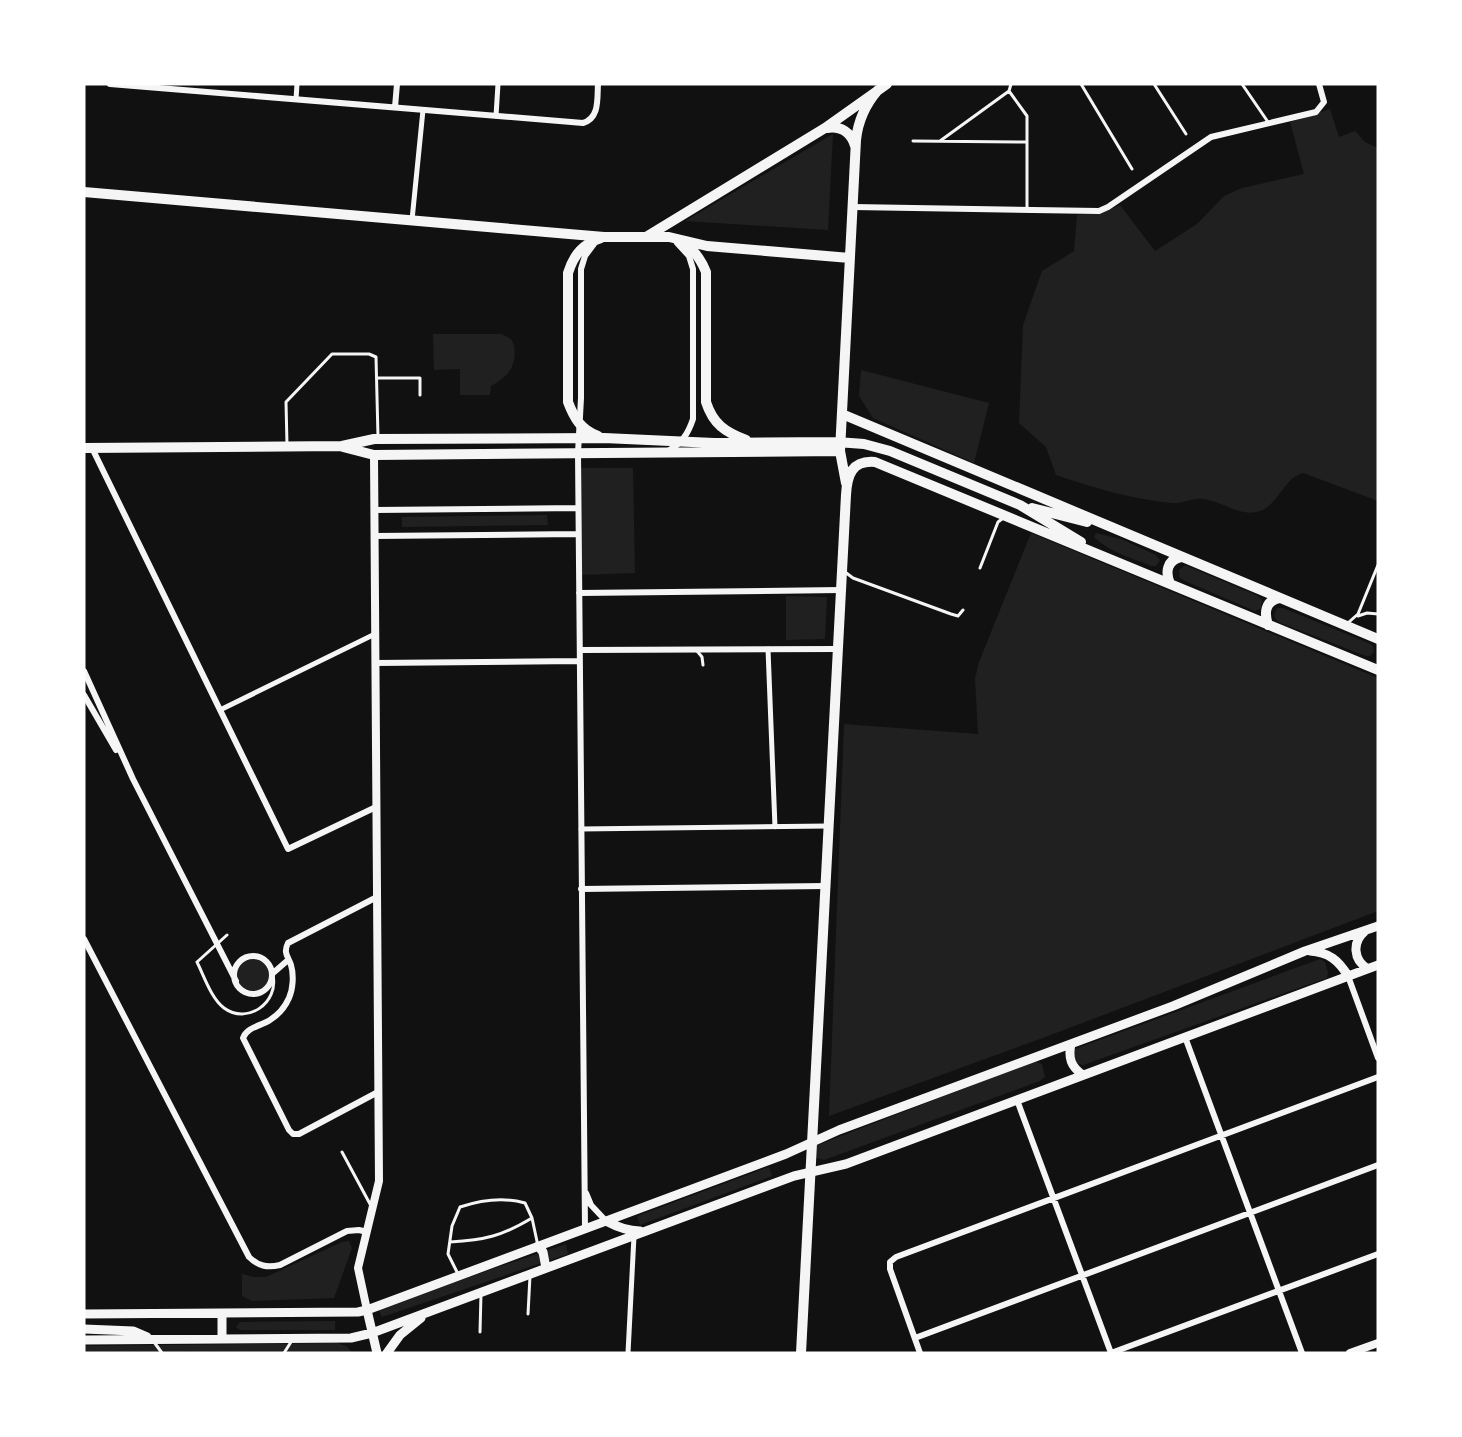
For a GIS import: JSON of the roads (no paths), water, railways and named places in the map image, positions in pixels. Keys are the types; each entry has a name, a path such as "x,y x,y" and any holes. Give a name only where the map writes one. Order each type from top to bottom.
{"main road":[{"path":"646,238 825,128 879,87 888,84"},
{"path":"846,484 840,451 856,150 861,118 879,87"},
{"path":"825,128 837,127 847,132 856,150"},
{"path":"84,192 604,237 669,237 707,246 850,258"},
{"path":"604,237 591,241 580,249 568,273 568,402 580,425 604,438"},
{"path":"682,241 697,254 706,272 706,402 710,415 718,426 729,434 755,442"},
{"path":"842,410 1378,639"},
{"path":"88,448 342,446 378,439 604,438 714,443 837,442 864,444 890,451 1020,505 1122,531"},
{"path":"342,446 374,455 840,451"},
{"path":"801,1353 848,475 859,463 875,462 1376,668"},
{"path":"1020,505 1112,561"},
{"path":"1170,584 1167,575 1169,566 1173,560 1181,556"},
{"path":"1268,625 1265,618 1267,607 1272,600 1279,598"},
{"path":"84,1314 358,1312 367,1310 786,1154 812,1142 1173,1006 1305,951 1378,926"},
{"path":"1367,929 1361,934 1356,947 1358,960 1368,969"},
{"path":"1305,951 1320,952 1332,957 1348,976"},
{"path":"84,1340 351,1338 372,1333 794,1176 846,1164 1378,965"},
{"path":"1071,1044 1072,1065 1083,1075"},
{"path":"606,1221 631,1231 648,1230"},
{"path":"538,1246 543,1252 546,1268"},
{"path":"367,1310 377,1353"},
{"path":"387,1353 400,1335 427,1312"},
{"path":"222,1313 222,1339"},
{"path":"84,1329 133,1331 152,1339"}],"street":[{"path":"110,84 195,88 296,99 583,123 591,119 596,112 598,84"},
{"path":"296,99 297,84"},
{"path":"395,107 397,84"},
{"path":"496,116 498,84"},
{"path":"853,207 1088,212 1108,207 1211,137 1316,112 1322,106 1323,98 1319,84"},
{"path":"412,220 423,110"},
{"path":"585,1229 578,534 581,269 585,256 593,245 604,237"},
{"path":"666,452 679,445 688,433 693,419 693,268 681,245 669,237"},
{"path":"88,448 288,849 376,807"},
{"path":"367,1310 358,1268 379,1181 374,455"},
{"path":"374,510 578,508"},
{"path":"374,536 578,534"},
{"path":"579,592 841,586"},
{"path":"220,710 375,634"},
{"path":"768,649 775,827"},
{"path":"579,650 838,649"},
{"path":"375,663 579,661"},
{"path":"84,671 133,779 236,981 243,990 254,994 259,993 268,986 272,974 288,960"},
{"path":"84,695 133,779"},
{"path":"581,829 828,826"},
{"path":"581,889 825,886"},
{"path":"377,897 291,940 285,951 291,965 293,982 290,996 272,1019 247,1031 243,1038 293,1134 299,1134 378,1092"},
{"path":"84,939 249,1257 255,1263 272,1267 347,1231 367,1232"},
{"path":"236,981 238,964 249,957 262,958 267,962 272,974"},
{"path":"1348,976 1378,1058"},
{"path":"1185,1037 1302,1353"},
{"path":"920,1353 890,1269 890,1262 901,1255 1378,1077"},
{"path":"1017,1100 1111,1353 1378,1254"},
{"path":"915,1338 1378,1165"},
{"path":"584,1190 591,1205 606,1221"},
{"path":"628,1353 634,1236"},
{"path":"1350,1353 1378,1343"}],"lane":[{"path":"939,141 1009,91 1011,84"},
{"path":"1081,84 1132,169"},
{"path":"1154,84 1186,134"},
{"path":"1242,84 1269,124"},
{"path":"1009,91 1027,116 1027,210"},
{"path":"914,141 1027,142"},
{"path":"287,447 286,402 332,354 372,354 377,359 378,439"},
{"path":"377,378 420,378 420,395"},
{"path":"980,568 998,522 1002,518 1009,518"},
{"path":"1356,617 1378,565"},
{"path":"842,567 846,574 853,578 956,615 961,615 963,610"},
{"path":"841,586 845,578 853,578"},
{"path":"1341,623 1348,623 1367,613 1378,614"},
{"path":"694,650 702,657 703,665 704,657 712,649"},
{"path":"227,935 197,962 218,1002 225,1009 244,1014 263,1007 273,990 272,974"},
{"path":"342,1152 372,1209"},
{"path":"459,1276 448,1254 452,1226 460,1207 471,1203 509,1199 525,1203 532,1218 538,1246"},
{"path":"450,1242 482,1241 511,1231 532,1218"},
{"path":"528,1314 530,1274"},
{"path":"480,1332 482,1292"},
{"path":"284,1353 294,1338"},
{"path":"152,1339 162,1353"}]}
